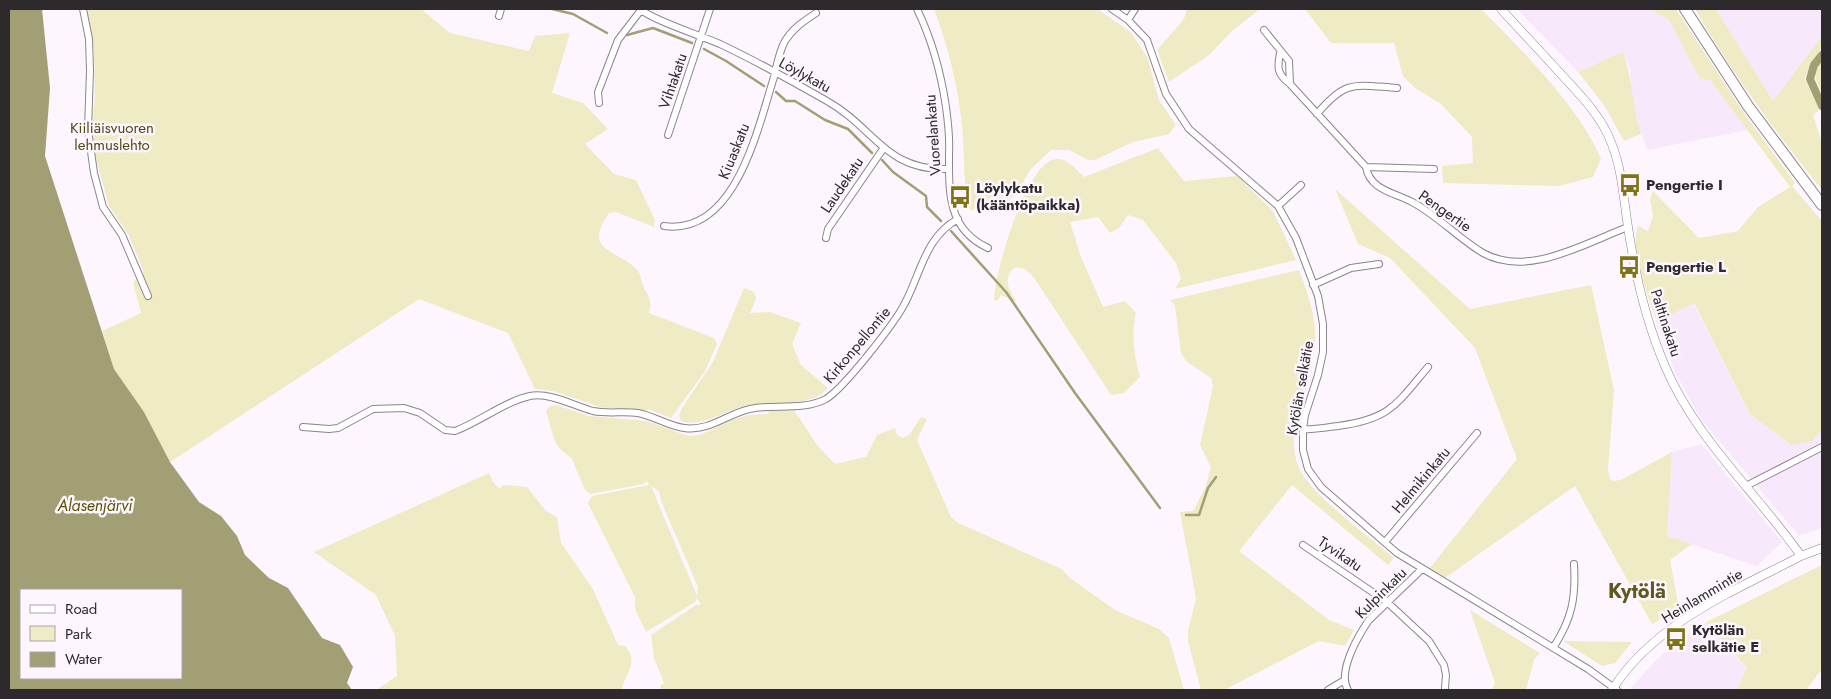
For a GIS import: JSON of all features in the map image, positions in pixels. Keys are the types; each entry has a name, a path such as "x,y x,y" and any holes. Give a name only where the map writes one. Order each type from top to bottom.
{"highway":[{"path":"1685,9 1748,106 1822,205"}],"street":[{"path":"83,9 89,39 88,130 94,173 103,207 122,235 148,296"},
{"path":"499,16 501,9"},
{"name":"Vihtakatu","path":"668,135 710,9"},
{"name":"Vuorelankatu","path":"917,9 930,41 942,83 948,132 949,190 958,219 969,237 988,248"},
{"name":"Kytölän selkätie","path":"1112,9 1128,20 1147,40 1166,94 1189,129 1278,206 1296,238 1314,284 1323,324 1322,352 1303,429 1303,450 1308,469 1321,487 1385,542 1422,569 1553,648 1614,689"},
{"path":"1128,20 1135,9"},
{"name":"Palttinakatu","path":"1501,9 1588,104 1608,133 1619,162 1628,227 1651,331 1666,367 1682,400 1801,556"},
{"path":"599,103 598,92 618,40 641,10"},
{"name":"Löylykatu","path":"641,10 701,36 775,72 842,111 883,149 911,165 930,169 948,169"},
{"name":"Kiuaskatu","path":"664,226 681,226 705,217 717,207 733,188 742,172 786,39 798,24 816,13"},
{"path":"1264,30 1290,66 1290,84"},
{"name":"Pengertie","path":"1280,53 1277,69 1280,76 1290,84 1366,167 1371,182 1381,189 1413,202 1484,253 1506,262 1530,261 1555,256 1628,227"},
{"path":"1317,114 1333,95 1344,88 1360,85 1397,88"},
{"name":"Laudekatu","path":"826,238 828,229 883,149"},
{"path":"1366,167 1434,169"},
{"path":"1278,206 1301,185"},
{"name":"Kirkonpellontie","path":"303,427 330,430 338,428 373,410 404,408 420,413 446,430 455,431 531,396 551,398 593,411 613,414 637,413 683,428 694,429 705,428 742,410 815,403 837,391 892,324 905,304 933,240 938,233 958,219"},
{"path":"1314,284 1351,268 1380,264"},
{"path":"1303,429 1362,422 1377,418 1392,408 1428,367"},
{"name":"Helmikinkatu","path":"1385,542 1477,433"},
{"path":"1746,486 1822,447"},
{"name":"Tyvikatu","path":"1303,545 1387,602 1429,641 1438,653 1446,675 1445,688"},
{"name":"Heinlammintie","path":"1614,689 1656,640 1681,621 1801,556 1822,548"},
{"path":"1553,648 1572,610 1575,591 1574,564"},
{"name":"Kulpinkatu","path":"1343,682 1357,638 1368,620 1422,569"},
{"path":"1328,690 1343,682 1348,690"}],"shaded area":[{"path":"1517,9 1650,9 1669,20 1700,79 1710,80 1748,130 1647,150 1632,102 1630,69 1623,52 1578,72"},
{"path":"1716,9 1822,9 1822,36 1773,101"},
{"path":"1693,303 1750,414 1791,445 1812,441 1822,430 1822,528 1799,536 1700,418 1674,370 1657,322"},
{"path":"1701,444 1782,542 1757,566 1667,536 1672,452"},
{"path":"1706,622 1747,669 1737,690 1629,690 1656,660 1682,638"}],"green space":[{"name":"Kiiliäisvuoren lehmuslehto","path":"86,9 421,9 450,33 529,51 535,36 570,33 552,93 583,103 608,129 585,144 614,174 636,180 655,220 654,227 616,212 609,213 601,226 599,236 601,243 606,249 629,263 638,272 650,301 649,313 714,338 717,344 705,371 671,418 648,409 646,412 600,407 553,391 535,389 508,333 419,299 170,462 144,412 114,369 102,331 141,313 133,282 144,272 128,234 109,206 91,141 95,95 94,50"},
{"path":"934,9 1097,9 1131,32 1147,57 1159,100 1176,125 1169,134 1133,142 1095,160 1088,160 1069,150 1051,150 1030,170 1020,188 1011,198 1000,203 970,210 967,200 958,96 948,52"},
{"path":"1187,9 1260,9 1232,31 1209,55 1169,82 1157,50 1184,19"},
{"path":"1305,9 1481,9 1548,80 1579,120 1601,159 1593,177 1559,186 1443,183 1442,166 1473,163 1472,137 1441,104 1415,88 1403,76 1394,43 1331,43"},
{"path":"1650,9 1676,9 1740,107 1795,183 1792,186 1822,221 1822,430 1812,441 1791,445 1750,414 1694,303 1657,322 1641,274 1636,247 1638,226 1648,231 1653,216 1650,199 1653,191 1697,236 1693,235 1700,238 1738,231 1758,207 1790,187 1710,80 1700,79 1669,20"},
{"path":"1695,9 1716,9 1773,101 1822,36 1820,50 1805,79 1820,109 1813,115 1822,143 1822,190 1755,102 1724,57"},
{"path":"1623,52 1629,72 1641,134 1624,141 1604,105 1578,72"},
{"path":"1822,59 1822,95 1816,81 1816,73"},
{"path":"1158,148 1184,181 1237,176 1273,211 1296,260 1175,289 1181,278 1176,263 1143,220 1128,215 1119,228 1110,233 1098,217 1070,222 1081,257 1103,307 1125,301 1136,313 1134,345 1140,377 1124,393 1111,395 1035,279 1028,272 1021,268 1014,268 1008,277 1009,289 1017,302 1001,295 997,301 994,300 995,287 1013,223 1022,201 1042,167 1052,160 1061,159 1074,167 1084,177"},
{"path":"1335,189 1470,309 1591,285 1614,390 1608,469 1610,479 1613,481 1621,480 1672,452 1667,536 1692,544 1670,560 1679,609 1652,624 1575,486 1445,578 1429,569 1517,459 1475,348 1390,258 1358,244"},
{"path":"1299,270 1306,288 1315,324 1315,343 1295,423 1295,455 1300,470 1329,504 1394,558 1388,565 1292,485 1239,551 1329,620 1354,630 1345,646 1319,641 1224,690 1201,690 1188,641 1188,631 1196,598 1180,512 1193,511 1205,488 1211,467 1200,445 1213,386 1211,378 1186,361 1181,353 1175,306 1170,300"},
{"path":"744,288 754,292 756,299 750,313 770,312 801,323 792,344 801,365 828,388 812,399 791,403 747,406 698,422 689,423 681,421 679,415 682,408 713,362"},
{"path":"556,405 589,416 647,421 688,436 700,435 734,419 768,414 769,411 794,410 817,445 835,464 866,457 877,435 895,428 897,435 903,438 909,435 921,417 927,419 917,440 951,517 958,523 1062,569 1070,578 1115,610 1159,629 1169,638 1184,690 662,690 660,686 664,683 654,658 651,635 696,605 701,605 697,598 695,602 646,632 635,609 635,597 588,503 592,496 649,485 647,481 643,484 590,494 585,490 572,459 558,447 554,439 546,411 550,406","holes":["651,486 659,491 661,501 698,587 697,596"]},
{"path":"489,473 493,482 499,488 504,485 527,487 546,511 557,517 561,543 593,589 618,645 625,646 631,657 630,668 622,689 626,690 376,690 397,676 395,636 376,595 314,552"},
{"path":"1822,565 1822,669 1806,690 1737,690 1747,668 1706,622"},
{"path":"1470,610 1540,653 1534,660 1526,690 1492,690 1495,683"},
{"path":"1563,641 1632,642 1615,663 1602,666"}],"water":[{"name":"Alasenjärvi","path":"9,9 42,9 50,88 45,156 114,369 144,412 170,462 199,502 221,516 237,536 245,555 269,578 288,588 322,638 340,645 353,667 347,683 352,690 9,690"}],"waterway":[{"path":"552,9 573,14 607,33"},
{"path":"627,35 653,28 692,43"},
{"path":"704,49 764,86"},
{"path":"1822,55 1814,65 1810,79 1822,106"},
{"path":"776,92 786,101 795,101 825,120 848,129 872,153"},
{"path":"882,160 893,172 926,196 927,207 941,221"},
{"path":"951,231 1006,292 1075,393 1160,508"},
{"path":"1186,515 1199,515 1208,488 1216,477"}],"place":[{"name":"Pengertie I","path":"1630,185"},
{"name":"Löylykatu (kääntöpaikka)","path":"960,197"},
{"name":"Pengertie L","path":"1629,267"},
{"name":"Kytölän selkätie E","path":"1676,639"}],"district":[{"name":"Kytölä","path":"1637,591"}]}
